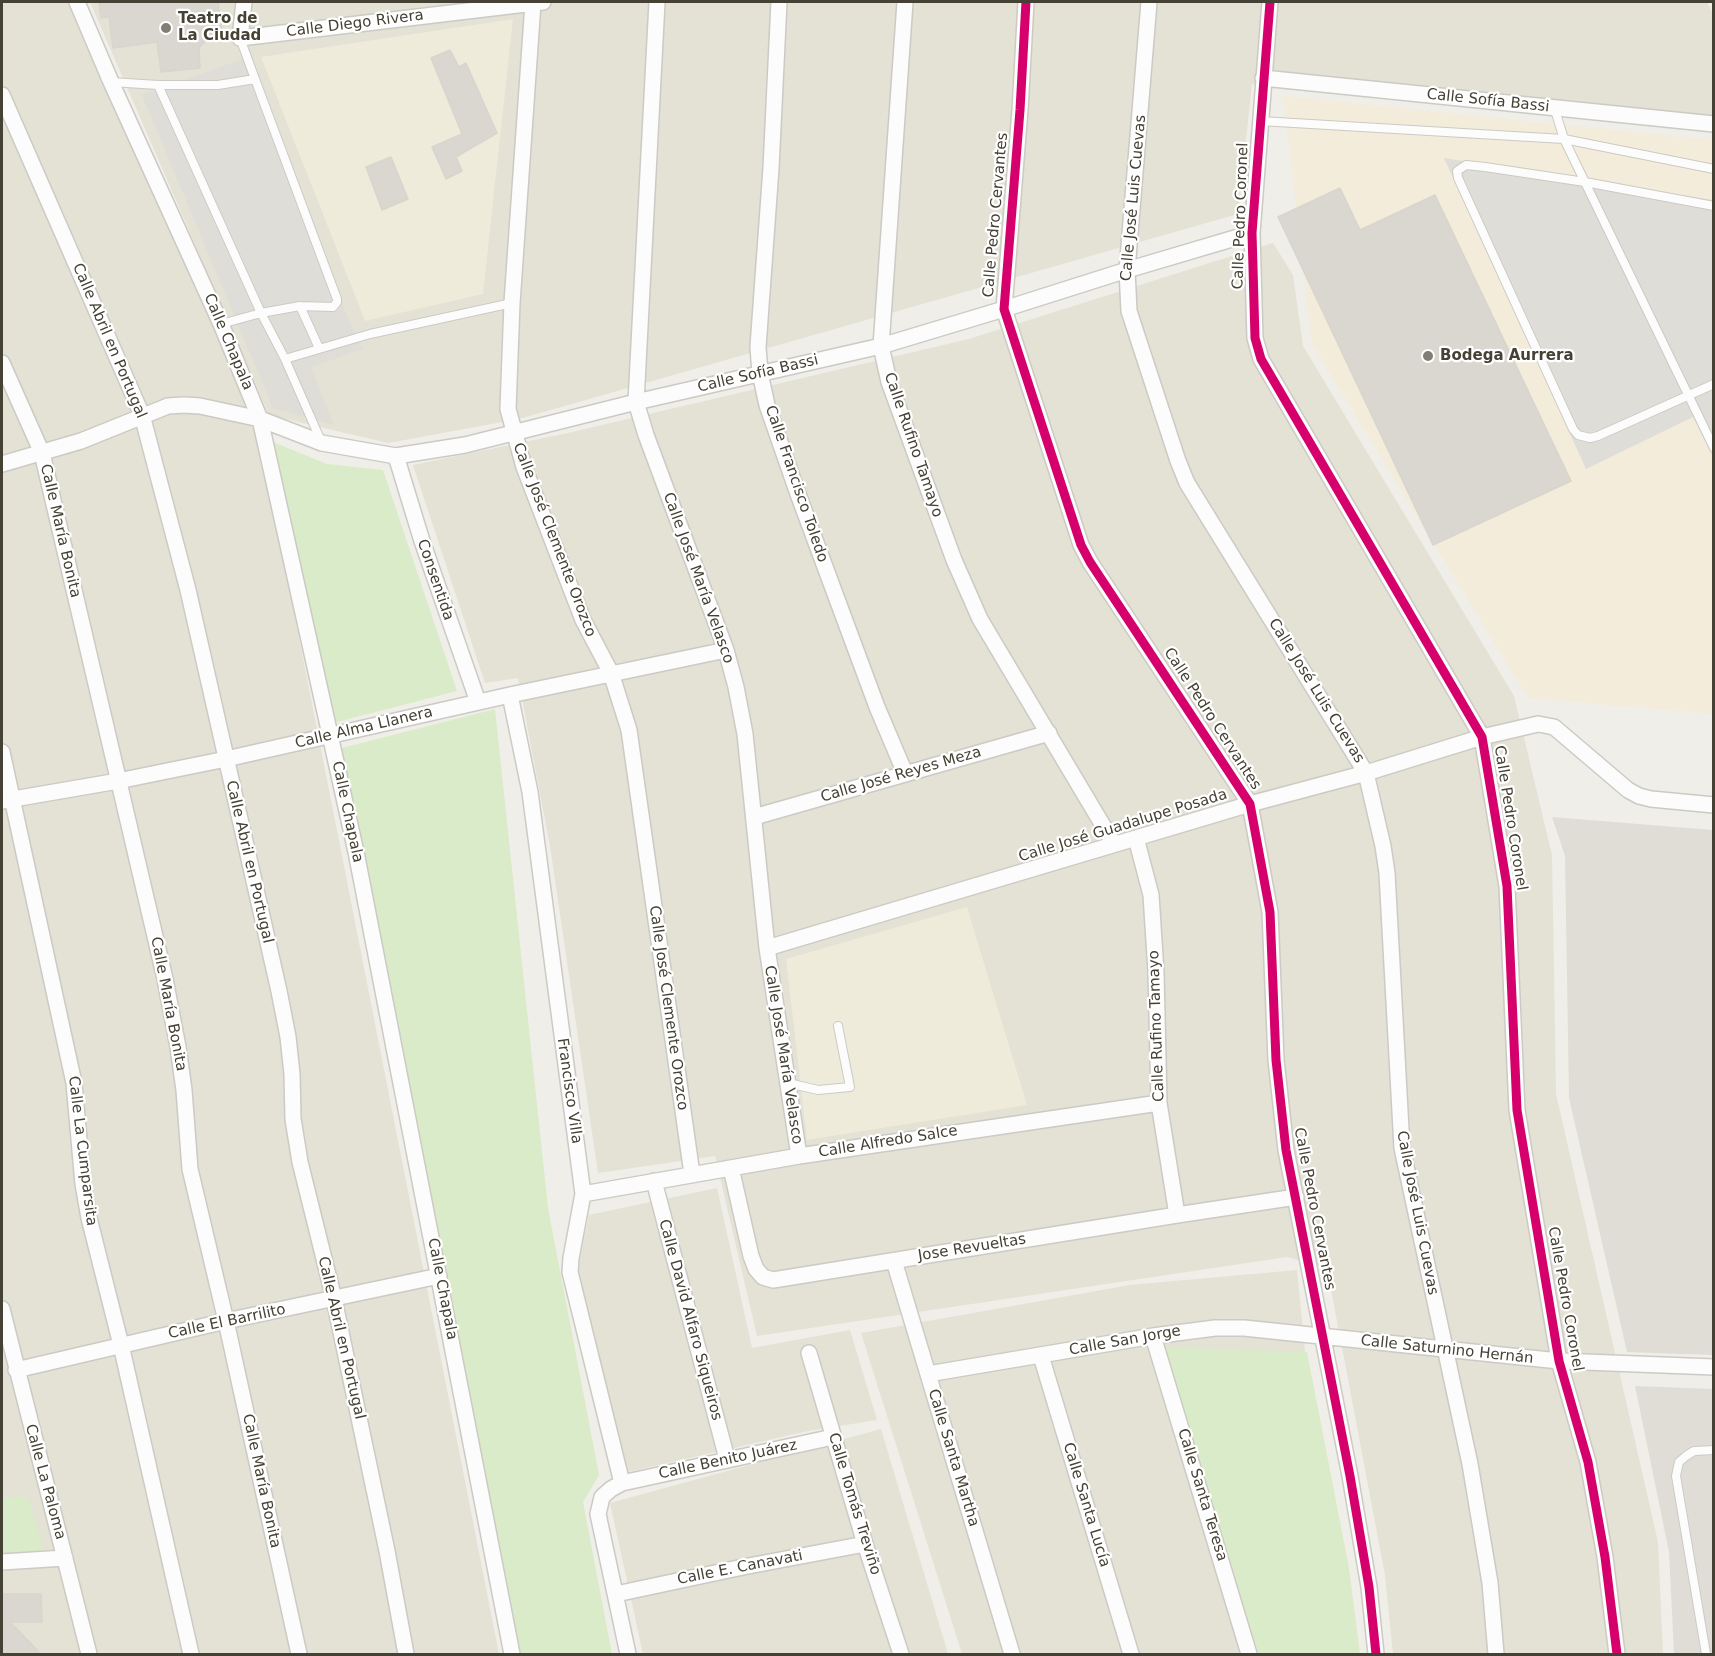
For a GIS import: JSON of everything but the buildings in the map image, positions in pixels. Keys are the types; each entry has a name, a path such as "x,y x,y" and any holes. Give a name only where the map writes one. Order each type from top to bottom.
{"street":[{"name":"Calle Chapala","path":"77,2 221,324 260,419 331,735 512,1654"},
{"path":"240,38 244,2"},
{"name":"Calle Diego Rivera","path":"240,38 538,2"},
{"name":"Calle José Clemente Orozco","path":"538,2 512,303 507,409 513,433 583,620 611,673 629,730 692,1174"},
{"name":"Calle José María Velasco","path":"657,2 636,402 646,435 726,650 736,687 745,734 767,948 799,1156"},
{"name":"Calle Francisco Toledo","path":"779,2 771,168 758,347 760,373 767,405 802,505 877,707 905,773"},
{"name":"Calle Rufino Tamayo","path":"905,2 880,346 889,382 909,441 966,590 980,619 1114,844"},
{"name":"Calle Pedro Cervantes","path":"1026,2 1004,309 1081,545 1250,804 1270,912 1280,1107 1369,1587 1376,1654"},
{"name":"Calle José Luis Cuevas","path":"1149,2 1127,270 1129,310 1182,472 1366,773 1387,873 1402,1148 1470,1464 1484,1540 1496,1654"},
{"name":"Calle Pedro Coronel","path":"1270,2 1252,233 1256,344 1262,359 1482,737 1507,886 1517,1110 1559,1361 1588,1462 1605,1557 1617,1654"},
{"name":"Calle Sofía Bassi","path":"1263,78 1713,124"},
{"name":"Calle Abril en Portugal","path":"2,95 142,415 188,590 288,1037 293,1119 300,1162 334,1299 406,1654"},
{"name":"Calle Sofía Bassi","path":"2,464 81,441 168,406 184,405 200,406 260,419 322,442 396,456 465,445 636,402 880,346 1252,233"},
{"name":"Calle María Bonita","path":"2,363 42,453 165,979 184,1090 190,1169 299,1654"},
{"name":"Consentida","path":"396,456 422,541 478,702"},
{"name":"Calle Alma Llanera","path":"7,800 226,759 510,695 726,650"},
{"name":"Francisco Villa","path":"510,695 530,792 583,1194 571,1258 571,1278 622,1483"},
{"name":"Calle José Guadalupe Posada","path":"767,948 1250,804 1366,773 1482,737 1538,724 1554,727 1628,790 1651,799 1713,805"},
{"name":"Calle José Reyes Meza","path":"754,817 1049,733"},
{"name":"Calle La Cumparsita","path":"2,752 7,800 74,1083 83,1184 89,1218 121,1345 190,1654"},
{"name":"Calle Rufino Tamayo","path":"1136,838 1151,895 1156,972 1159,1103 1177,1215"},
{"name":"Calle Alfredo Salce","path":"583,1194 799,1156 1159,1103"},
{"name":"Jose Revueltas","path":"731,1168 751,1256 756,1269 763,1277 773,1280 786,1280 1296,1197"},
{"name":"Calle David Alfaro Siqueiros","path":"654,1181 727,1459"},
{"name":"Calle Santa Martha","path":"894,1262 1012,1654"},
{"name":"Calle El Barrilito","path":"16,1370 226,1321 439,1276"},
{"name":"Calle La Paloma","path":"2,1310 89,1654"},
{"name":"Calle San Jorge","path":"928,1374 1153,1336 1215,1328 1244,1328 1324,1337"},
{"name":"Calle Santa Teresa","path":"1153,1336 1249,1654"},
{"name":"Calle Saturnino Hernán","path":"1324,1337 1559,1361 1713,1367"},
{"name":"Calle Tomás Treviño","path":"809,1353 865,1544 901,1654"},
{"name":"Calle Santa Lucía","path":"1041,1356 1131,1654"},
{"name":"Calle Benito Juárez","path":"622,1483 833,1437"},
{"path":"622,1483 602,1497 598,1514 628,1654"},
{"name":"Calle E. Canavati","path":"616,1594 865,1544"},
{"path":"2,1562 65,1558"}],"lane":[{"path":"221,324 261,313 300,306 333,307 338,302 240,38"},
{"path":"111,82 158,85 218,84 255,79"},
{"path":"158,85 322,442"},
{"path":"1554,107 1564,139 1713,448"},
{"path":"1260,121 1564,139 1713,169"},
{"path":"1713,206 1585,182 1466,165 1460,168 1457,174 1573,429 1578,435 1590,438 1598,436 1713,384"},
{"path":"285,359 370,334 512,303"},
{"path":"300,306 319,348"},
{"path":"786,1083 818,1090 849,1087 838,1026"},
{"path":"1706,1654 1676,1476 1679,1462 1686,1456 1694,1452 1713,1450"}],"shaded area":[{"path":"2,2 71,2 256,419 499,1654 2,1654"},
{"path":"90,2 1707,2 1714,16 1713,132 1252,84 1238,214 519,419 388,443 269,415"},
{"path":"513,19 483,294 365,321 261,57"},
{"path":"248,57 341,303 363,349 311,367 334,425 273,408 142,95"},
{"path":"1283,96 1713,140 1713,714 1528,698 1312,344"},
{"path":"1444,158 1713,200 1713,457 1693,417 1586,469"},
{"path":"1273,243 1293,275 1303,346 1514,696 1552,855 1556,1094 1658,1542 1663,1654 1393,1654 1385,1575 1327,1268 1287,1257 757,1336 715,1156 598,1173 550,846 518,678 485,683 413,465 568,433 969,339"},
{"path":"1552,817 1713,830 1713,1355 1627,1352 1569,1098 1565,856"},
{"path":"967,907 1027,1105 807,1140 786,959"},
{"path":"717,1188 752,1348 850,1330 877,1420 808,1431 628,1472 576,1278 589,1215"},
{"path":"1297,1270 1335,1654 962,1654 861,1333 1130,1285"},
{"path":"1635,1386 1713,1389 1713,1654 1674,1654 1669,1552"},
{"path":"881,1429 948,1654 643,1654 610,1503"}],"green space":[{"path":"268,440 327,464 383,470 457,691 333,723"},
{"path":"495,709 548,1208 599,1475 583,1502 612,1654 515,1654 338,749"},
{"path":"1164,1347 1307,1352 1349,1568 1360,1654 1255,1654"},
{"path":"28,1497 44,1551 2,1552 2,1498"}],"cycle path":[{"path":"1026,2 1004,309 1081,545 1250,804 1270,912 1276,1060 1286,1150 1350,1476 1369,1587 1376,1654"},
{"path":"1270,2 1252,233 1255,338 1261,359 1482,737 1507,886 1517,1110 1559,1361 1588,1462 1605,1557 1617,1654"}],"place":[{"name":"Teatro de La Ciudad","path":"166,28"},
{"name":"Bodega Aurrera","path":"1428,356"}]}
